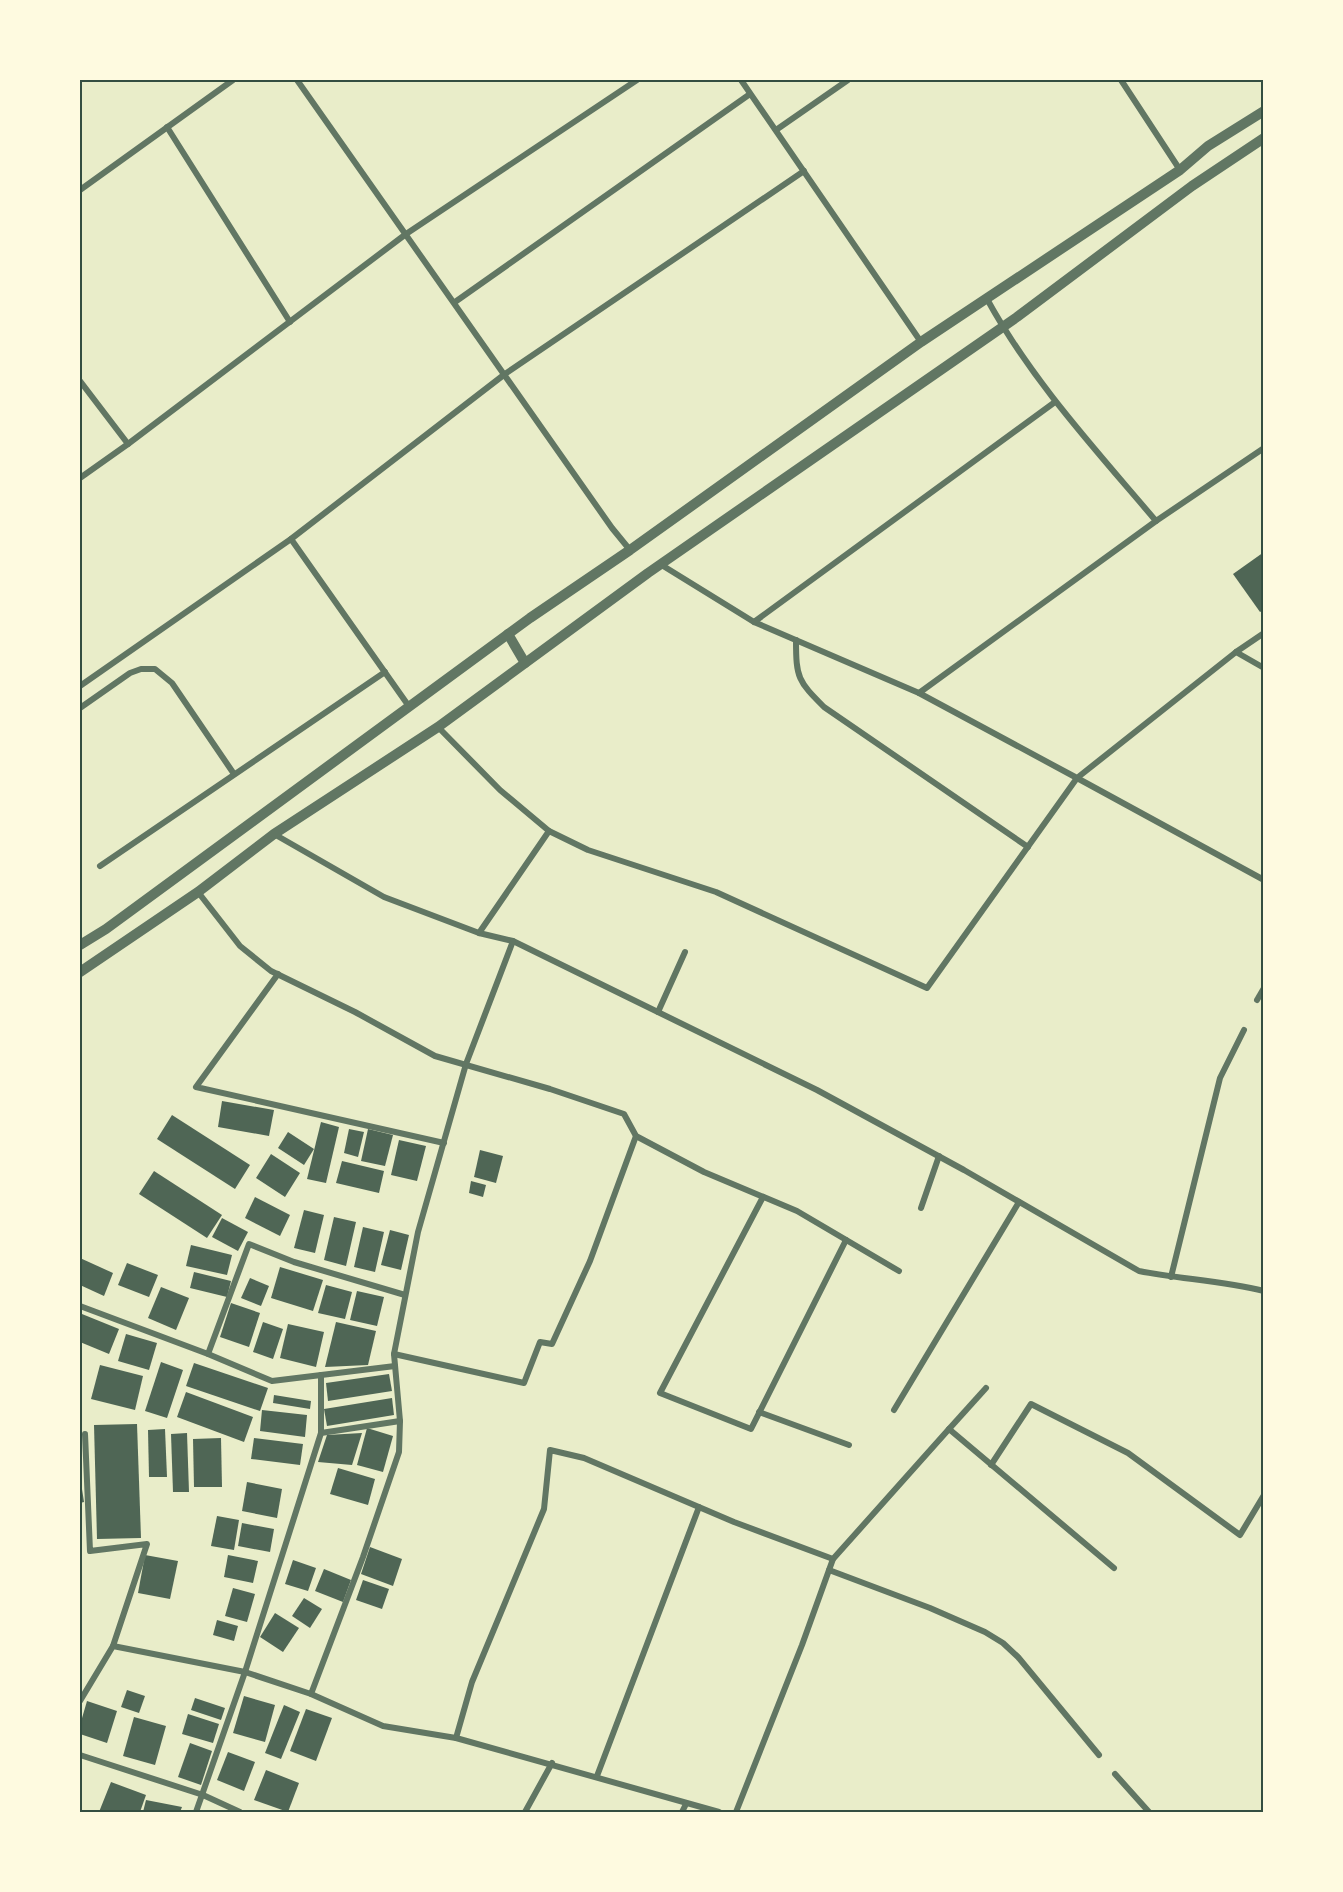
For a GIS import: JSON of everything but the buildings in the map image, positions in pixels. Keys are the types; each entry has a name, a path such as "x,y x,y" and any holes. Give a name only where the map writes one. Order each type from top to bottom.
{"street":[{"path":"80,190 233,80"},
{"path":"297,80 612,528 630,550"},
{"path":"80,478 406,234 637,80"},
{"path":"741,80 921,342"},
{"path":"776,130 848,80"},
{"path":"1121,80 1180,170"},
{"path":"455,302 750,94"},
{"path":"80,945 106,929 408,705 921,342 1180,170 1208,146 1263,111"},
{"path":"167,128 290,322"},
{"path":"80,972 198,892 274,834 438,727 660,564 1002,327 1192,186 1263,138"},
{"path":"80,686 291,538 505,374 804,171"},
{"path":"987,299 1002,327 1055,402 1156,521"},
{"path":"80,381 128,444"},
{"path":"754,622 1055,402"},
{"path":"919,693 1156,521 1263,448"},
{"path":"291,538 408,705"},
{"path":"660,564 754,622 919,693 1263,880"},
{"path":"438,727 500,790 549,831 588,850 716,892 927,988 1077,778 1263,633"},
{"path":"508,634 525,663"},
{"path":"795,640 796,670 805,688 824,707 1028,847"},
{"path":"1236,652 1263,668"},
{"path":"80,708 130,673 141,669 155,669 172,683 234,774"},
{"path":"100,866 385,672"},
{"path":"479,933 549,831"},
{"path":"274,834 384,897 479,933 513,941 817,1090 939,1156 1139,1271 1230,1283 1263,1291"},
{"path":"198,892 240,946 271,971 355,1012 435,1056 550,1089 624,1114 636,1136 704,1172 796,1211 899,1271"},
{"path":"311,1694 363,1557 399,1452 400,1420 394,1354 418,1232 466,1064 513,941"},
{"path":"658,1012 685,952"},
{"path":"278,974 196,1087 444,1143"},
{"path":"1257,1000 1263,988"},
{"path":"1171,1277 1220,1078 1244,1030"},
{"path":"394,1354 524,1383 540,1342 552,1344 590,1261 636,1136"},
{"path":"921,1208 939,1156"},
{"path":"763,1197 660,1394 751,1429 846,1240"},
{"path":"894,1410 1019,1202"},
{"path":"208,1354 249,1244 294,1262 405,1295"},
{"path":"80,1306 208,1354 272,1382 395,1366"},
{"path":"196,1812 321,1433 321,1375"},
{"path":"736,1812 802,1645 833,1559 986,1388"},
{"path":"991,1465 1030,1404 1128,1453 1240,1535 1263,1495"},
{"path":"759,1412 849,1445"},
{"path":"321,1433 400,1420"},
{"path":"949,1429 1114,1568"},
{"path":"80,1701 113,1646 147,1544 90,1551 85,1434"},
{"path":"456,1738 472,1682 544,1509 550,1450 584,1458 734,1522 833,1559"},
{"path":"597,1776 699,1507"},
{"path":"829,1570 985,1632 1003,1643 1018,1657 1099,1755"},
{"path":"113,1646 244,1672 311,1694 383,1726 456,1738 552,1763 719,1812"},
{"path":"80,1755 202,1795 240,1812"},
{"path":"525,1812 552,1763"},
{"path":"1115,1774 1149,1812"},
{"path":"682,1812 686,1804"}]}
